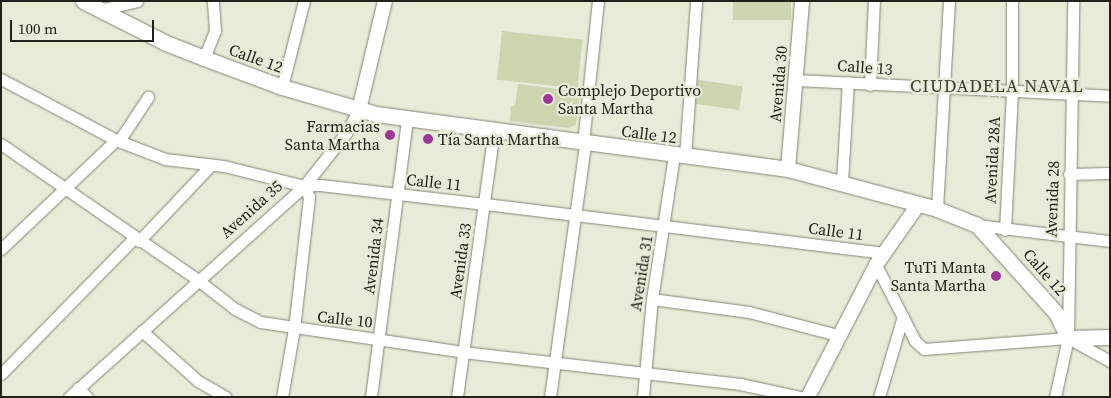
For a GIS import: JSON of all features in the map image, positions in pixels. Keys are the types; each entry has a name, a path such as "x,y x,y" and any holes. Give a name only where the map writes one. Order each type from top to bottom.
{"main road":[{"name":"Calle 12","path":"84,1 99,10 204,58 282,87 359,110 584,144 788,169 842,182 937,210 977,225 1056,313 1068,338"},
{"path":"1068,338 1110,337"}],"street":[{"path":"99,10 137,1"},
{"path":"204,58 215,30 213,1"},
{"path":"282,87 304,1"},
{"name":"Avenida 35","path":"69,397 304,186 346,133 359,110 385,1"},
{"path":"550,397 584,144 598,1"},
{"name":"Avenida 31","path":"643,397 652,299 679,156 696,1"},
{"name":"Avenida 30","path":"788,169 797,80 802,1"},
{"path":"870,85 874,1"},
{"path":"937,210 949,1"},
{"name":"Avenida 28A","path":"1005,230 1012,92 1012,1"},
{"name":"Avenida 28","path":"1055,397 1068,338 1067,236 1073,1"},
{"name":"Calle 11","path":"1,79 118,140 165,159 247,171 304,186 320,185 485,204 574,217 665,227 880,259"},
{"name":"Calle 13","path":"797,80 1072,96 1110,96"},
{"path":"842,182 848,82"},
{"path":"1,249 67,190 118,140 148,97"},
{"name":"Avenida 34","path":"371,397 380,339 407,118"},
{"name":"Avenida 33","path":"457,397 494,130"},
{"name":"Calle 10","path":"1,144 136,240 198,280 235,309 261,322 294,329 380,339 463,352 740,384 772,393 800,397"},
{"path":"1,374 210,166"},
{"path":"1069,174 1110,173"},
{"path":"282,397 294,329 309,197 304,186"},
{"path":"808,397 837,335 880,259 918,205"},
{"path":"977,225 1005,230 1110,241"},
{"path":"880,259 915,342 927,350 1068,338 1110,361"},
{"path":"652,299 749,312 837,335"},
{"path":"880,397 903,316"},
{"path":"142,331 198,381 226,397"},
{"path":"78,388 87,397"}],"green space":[{"path":"733,1 791,1 791,20 733,20"},
{"path":"502,31 583,39 577,88 497,80"},
{"path":"698,80 743,86 739,110 695,104"},
{"name":"Complejo Deportivo Santa Martha","path":"518,84 580,92 576,125 568,128 510,121 511,106 515,106"}],"place":[{"name":"Complejo Deportivo Santa Martha","path":"548,99"},
{"name":"Farmacias Santa Martha","path":"390,135"},
{"name":"Tía Santa Martha","path":"428,139"},
{"name":"TuTi Manta Santa Martha","path":"996,276"}],"district":[{"name":"CIUDADELA NAVAL","path":"997,86"}]}
